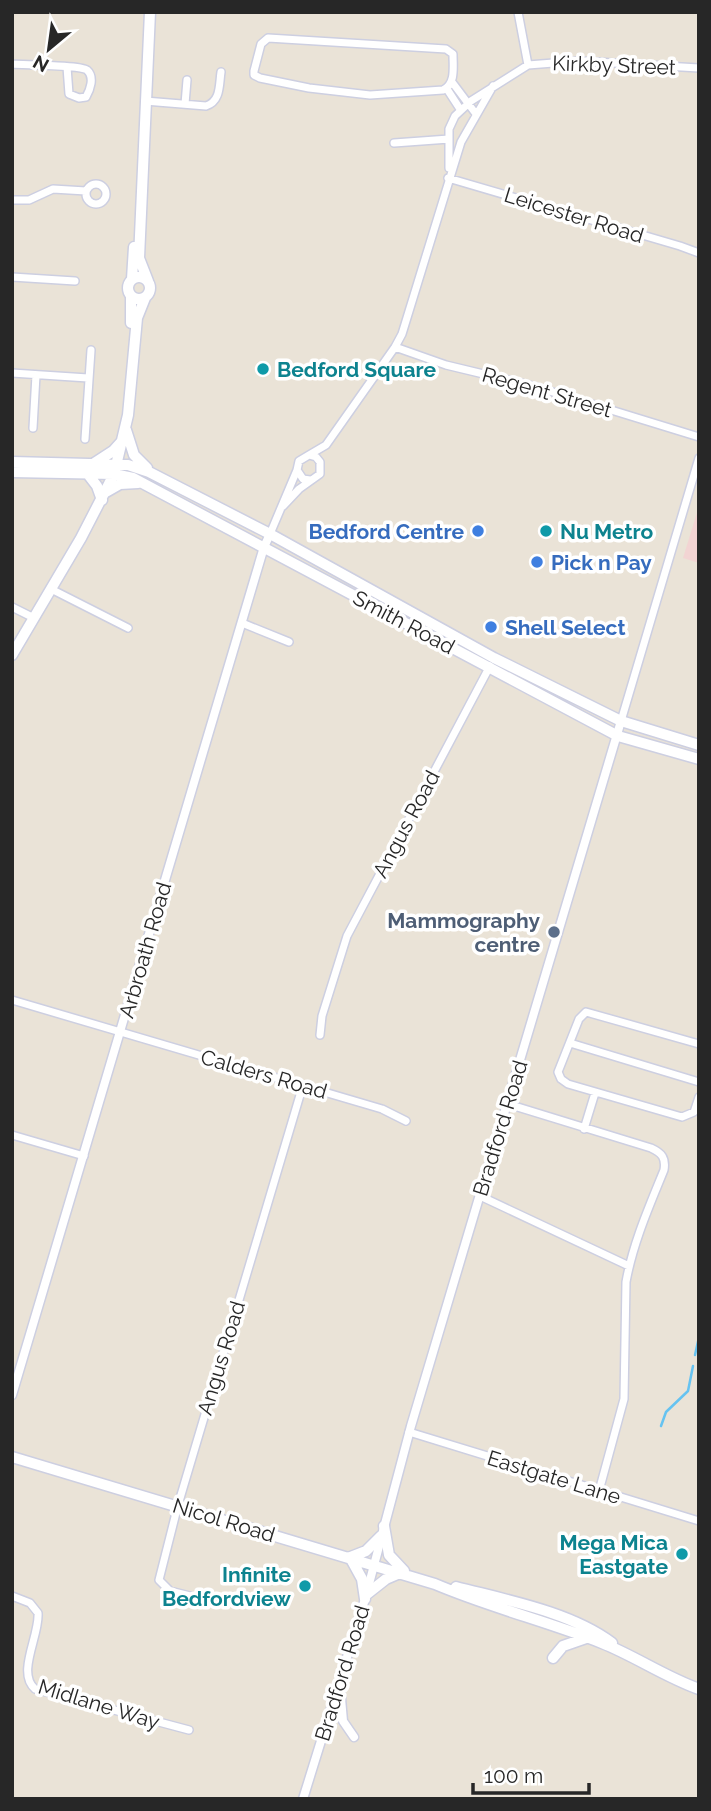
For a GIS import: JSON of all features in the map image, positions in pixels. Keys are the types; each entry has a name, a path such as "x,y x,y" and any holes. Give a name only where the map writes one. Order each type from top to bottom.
{"main road":[{"path":"132,369 136,352 138,312 150,289 139,258 151,14"},
{"path":"12,655 104,496 125,435 132,369 131,296 127,288 132,279 139,138 144,118"},
{"path":"132,279 138,277 148,281"},
{"path":"131,296 145,298"},
{"path":"12,462 90,469 113,451 125,435"},
{"path":"125,435 138,460 163,479"},
{"name":"Smith Road","path":"115,469 138,468 163,479 270,534 494,658 621,721 699,745"},
{"path":"90,469 104,496"},
{"path":"12,472 115,469"},
{"name":"Smith Road","path":"115,469 618,736 699,759"},
{"path":"104,496 120,484 149,485"},
{"name":"Nicol Road","path":"12,1457 404,1574 628,1654"},
{"path":"383,1531 389,1555 404,1574 386,1579 366,1596 362,1579 349,1559 366,1551 383,1531"},
{"name":"Nicol Road","path":"435,1584 478,1593 565,1619 590,1629 628,1654 685,1684 699,1686"},
{"path":"553,1658 563,1646 586,1637"}],"street":[{"path":"518,12 528,65"},
{"path":"450,86 370,95 309,88 260,78 254,75 254,71 261,44 264,40 274,38 446,49 453,54 450,86 464,106 476,114"},
{"name":"Kirkby Street","path":"449,176 451,124 464,106 528,65 590,61 699,68"},
{"path":"12,64 67,67 83,68 88,71 91,80 86,97 79,98 69,94 67,67"},
{"path":"145,101 212,104 216,100 220,72"},
{"path":"185,104 187,80"},
{"name":"Kirkby Street","path":"395,347 402,334 460,142 493,86"},
{"path":"394,143 460,142"},
{"name":"Leicester Road","path":"449,176 699,253"},
{"path":"12,200 33,199 50,190 86,191"},
{"path":"12,277 75,281"},
{"path":"326,444 299,461 297,470 300,477 310,480 320,474 320,462 326,444 395,347"},
{"name":"Regent Street","path":"395,347 446,365 533,386 699,437"},
{"path":"85,439 91,350"},
{"path":"12,373 88,378"},
{"path":"33,428 36,374"},
{"path":"309,455 320,462"},
{"name":"Bradford Road","path":"303,1799 366,1596 409,1432 699,458"},
{"name":"Arbroath Road","path":"12,1395 264,547 297,470"},
{"name":"Arbroath Road","path":"283,506 310,480"},
{"path":"51,589 128,628"},
{"path":"12,607 34,618"},
{"path":"242,622 289,642"},
{"name":"Angus Road","path":"320,1035 322,1016 347,936 494,658"},
{"name":"Calders Road","path":"12,1000 382,1109 406,1121"},
{"path":"699,1045 586,1012 580,1015 560,1066 559,1076 564,1082 595,1093 682,1117 695,1117 699,1097"},
{"path":"570,1044 699,1083"},
{"name":"Angus Road","path":"206,1600 170,1591 159,1580 178,1505 303,1085"},
{"path":"584,1129 595,1093"},
{"path":"508,1104 651,1148 661,1153 664,1158 664,1170 629,1266 626,1282 624,1399 600,1491"},
{"path":"12,1135 84,1156"},
{"path":"480,1196 629,1266"},
{"name":"Eastgate Lane","path":"409,1432 699,1521"},
{"name":"Midlane Way","path":"12,1596 30,1603 38,1613 38,1624 26,1673 35,1689 189,1730"},
{"path":"340,1680 343,1721 354,1737"}],"shaded area":[{"path":"699,506 699,563 683,558"}],"waterway":[{"path":"695,1355 699,1337"},
{"path":"661,1426 666,1412 688,1391 693,1366"}],"place":[{"name":"Bedford Square","path":"263,369"},
{"name":"Bedford Centre","path":"478,531"},
{"name":"Nu Metro","path":"546,531"},
{"name":"Pick n Pay","path":"537,562"},
{"name":"Shell Select","path":"491,627"},
{"name":"Mammography centre","path":"554,932"},
{"name":"Mega Mica Eastgate","path":"682,1554"},
{"name":"Infinite Bedfordview","path":"305,1586"}]}
